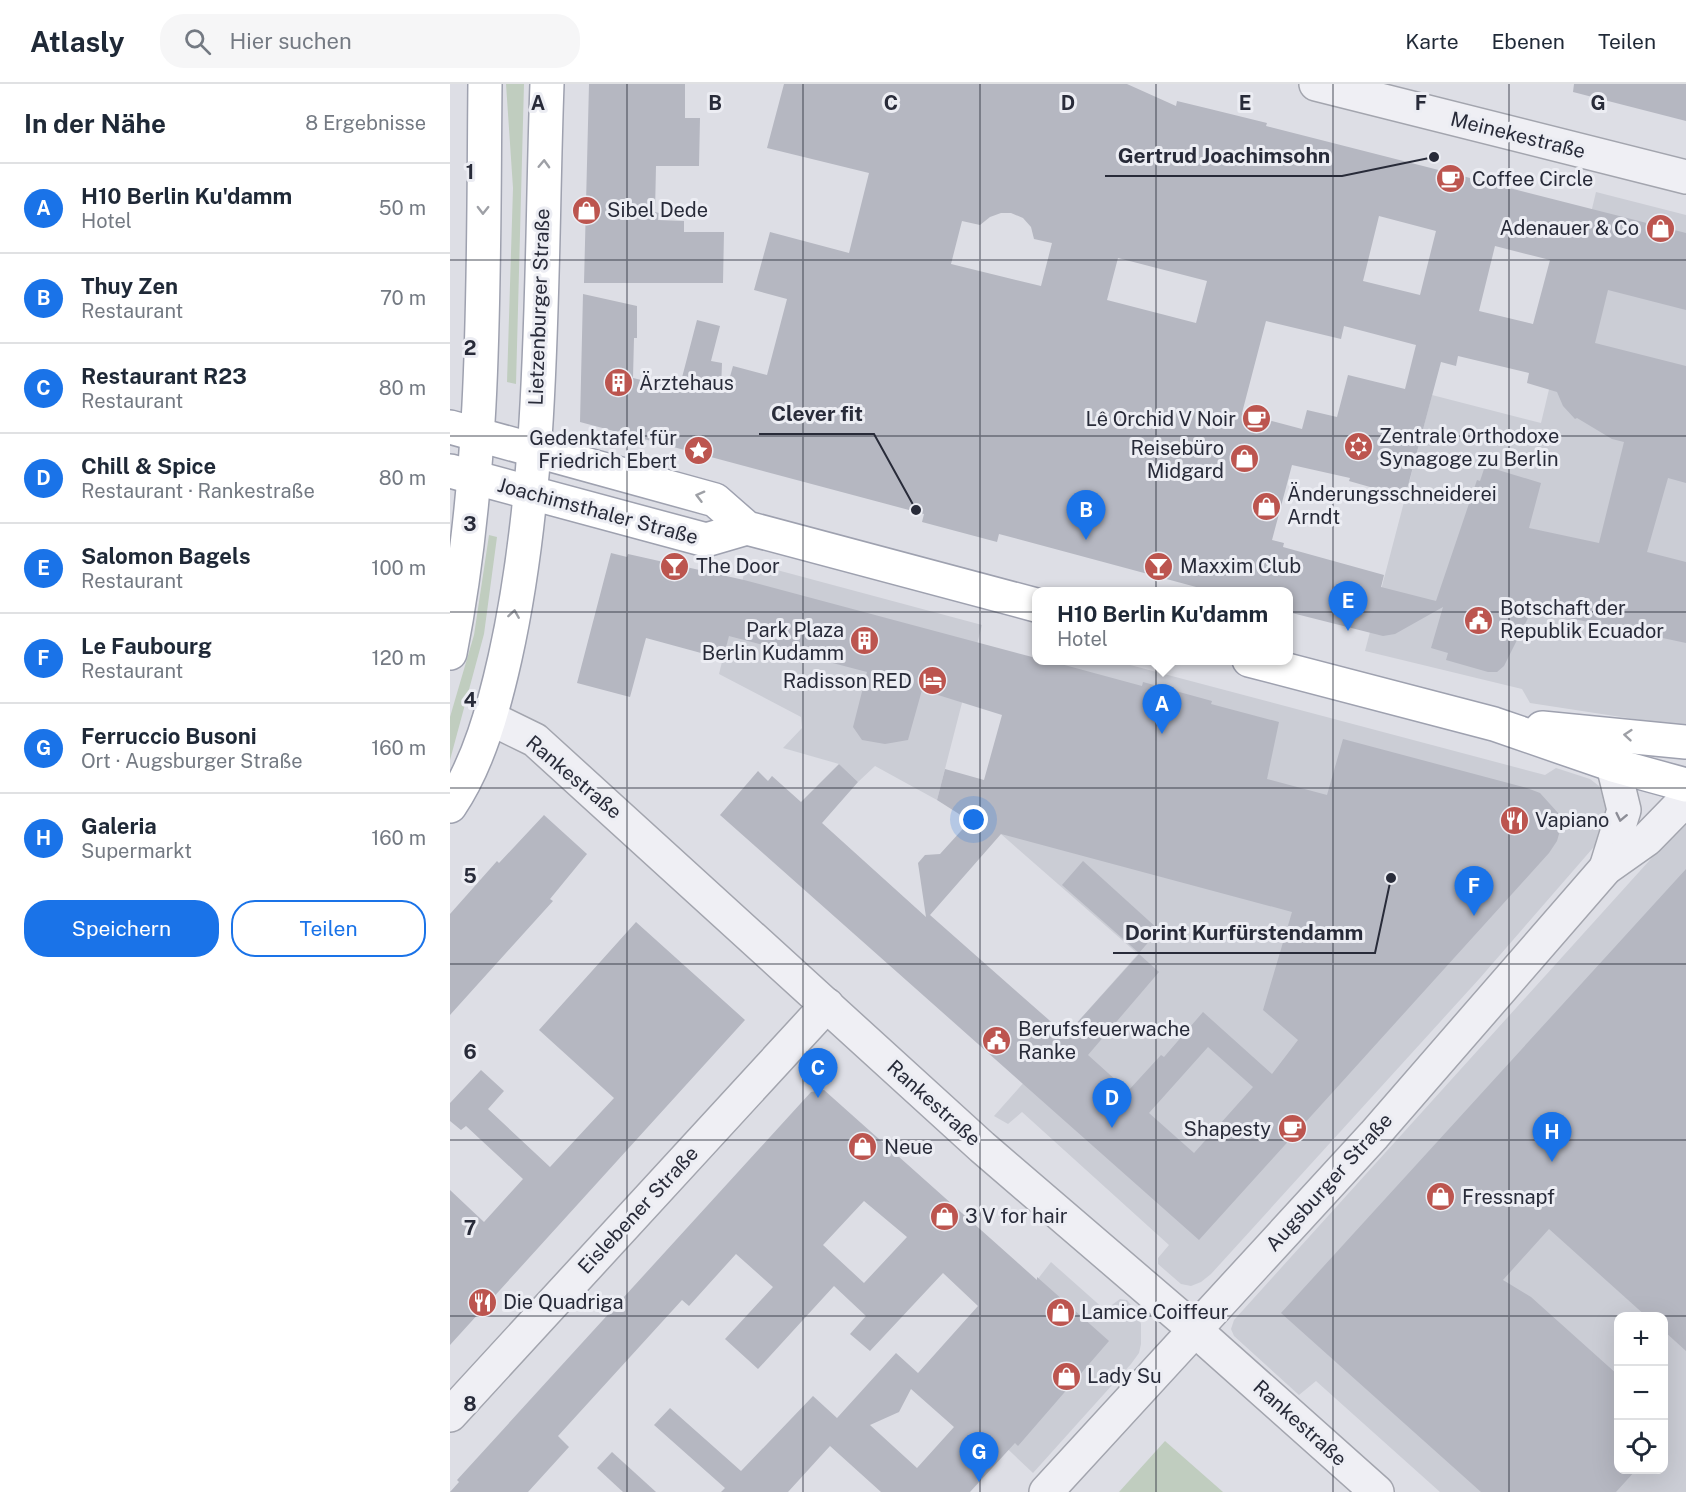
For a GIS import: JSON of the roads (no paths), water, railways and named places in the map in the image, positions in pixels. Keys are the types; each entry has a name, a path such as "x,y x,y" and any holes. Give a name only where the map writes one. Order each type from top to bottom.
{"main road":[{"path":"450,653 461,597 464,431 485,84"},
{"name":"Lietzenburger Straße","path":"450,806 458,794 490,718 514,619 534,451 547,84"},
{"name":"Joachimsthaler Straße","path":"464,431 715,500 747,528 1032,603"},
{"name":"Joachimsthaler Straße","path":"462,475 706,540 747,528"},
{"path":"1268,665 1494,724 1613,765 1686,785"},
{"path":"1494,724 1686,742"}],"street":[{"name":"Meinekestraße","path":"1316,84 1686,177"},
{"name":"Rankestraße","path":"490,718 535,740 982,1147 1194,1329 1377,1492"},
{"name":"Augsburger Straße","path":"1606,868 1624,810 1613,765"},
{"name":"Augsburger Straße","path":"1046,1492 1374,1135 1606,868 1667,822 1686,799"},
{"name":"Eislebener Straße","path":"450,1415 827,1005"}],"place":[{"name":"Gertrud Joachimsohn","path":"1434,157"},
{"name":"Coffee Circle","path":"1451,179"},
{"name":"Sibel Dede","path":"586,210"},
{"name":"Adenauer & Co","path":"1660,228"},
{"name":"Ärztehaus","path":"618,383"},
{"name":"Lê Orchid V Noir","path":"1257,419"},
{"name":"Zentrale Orthodoxe Synagoge zu Berlin","path":"1358,447"},
{"name":"Gedenktafel für Friedrich Ebert","path":"698,450"},
{"name":"Reisebüro Midgard","path":"1245,459"},
{"name":"Änderungsschneiderei Arndt","path":"1266,506"},
{"name":"Clever fit","path":"916,510"},
{"name":"Thuy Zen","path":"1086,540"},
{"name":"The Door","path":"675,566"},
{"name":"Maxxim Club","path":"1159,566"},
{"name":"Botschaft der Republik Ecuador","path":"1479,620"},
{"name":"Salomon Bagels","path":"1348,631"},
{"name":"Park Plaza Berlin Kudamm","path":"865,641"},
{"name":"Radisson RED","path":"933,681"},
{"name":"H10 Berlin Ku'damm","path":"1162,734"},
{"name":"Vapiano","path":"1514,820"},
{"name":"Dorint Kurfürstendamm","path":"1391,878"},
{"name":"Le Faubourg","path":"1474,916"},
{"name":"Berufsfeuerwache Ranke","path":"997,1040"},
{"name":"Restaurant R23","path":"818,1098"},
{"name":"Chill & Spice","path":"1112,1128"},
{"name":"Shapesty","path":"1292,1129"},
{"name":"Neue","path":"863,1147"},
{"name":"Galeria","path":"1552,1162"},
{"name":"Fressnapf","path":"1441,1197"},
{"name":"3 V for hair","path":"944,1216"},
{"name":"Die Quadriga","path":"482,1302"},
{"name":"Lamice Coiffeur","path":"1060,1312"},
{"name":"Lady Su","path":"1066,1376"},
{"name":"Ferruccio Busoni","path":"979,1482"}]}
